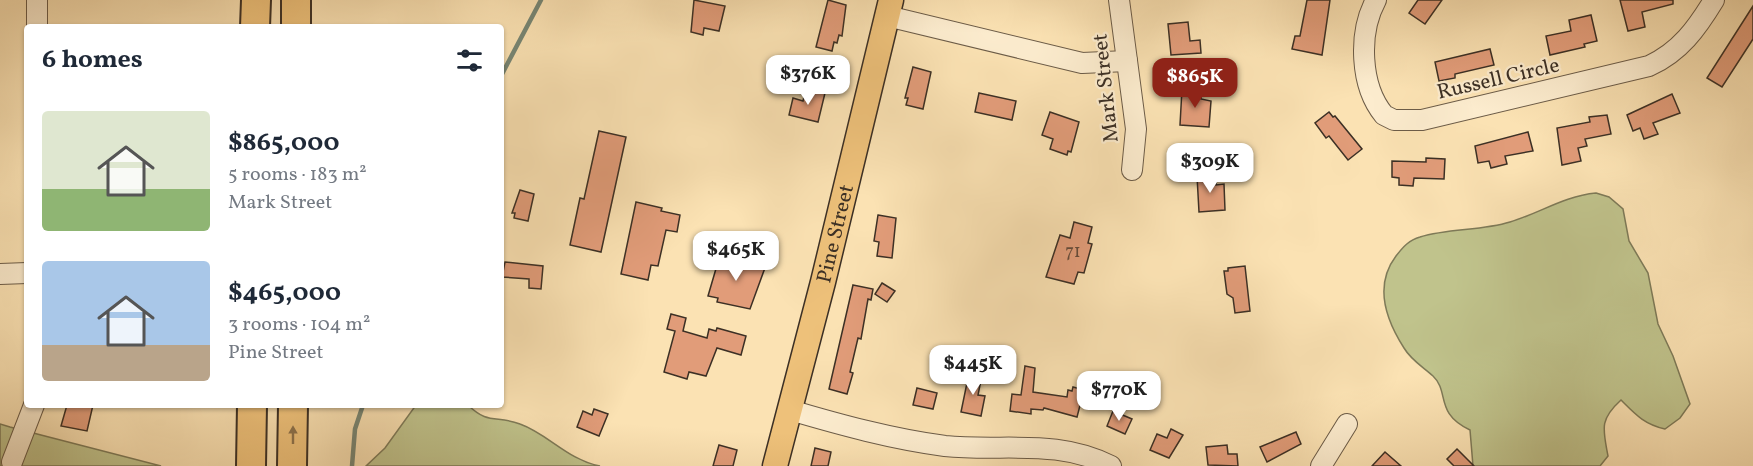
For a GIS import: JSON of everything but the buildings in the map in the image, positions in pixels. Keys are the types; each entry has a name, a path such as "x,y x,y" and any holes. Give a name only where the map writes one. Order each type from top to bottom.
{"highway":[{"path":"255,24 256,0"},
{"path":"296,0 296,24"},
{"path":"252,408 252,466"},
{"path":"292,466 293,408"}],"main road":[{"name":"Pine Street","path":"775,466 889,8"}],"street":[{"path":"37,0 37,24"},
{"name":"Mark Street","path":"1119,0 1137,143 1132,170"},
{"name":"Russell Circle","path":"1376,0 1369,15 1364,39 1372,95 1384,115 1407,121 1422,120 1650,66 1662,61 1685,43 1714,0"},
{"path":"889,8 1083,63 1127,61"},
{"path":"0,274 24,273"},
{"path":"12,462 33,408"},
{"path":"790,410 908,440 989,449 1045,447 1078,452 1111,466"},
{"path":"1321,466 1347,424"}],"green space":[{"path":"1596,193 1609,197 1623,209 1629,241 1648,273 1658,324 1673,356 1690,404 1680,418 1665,429 1646,422 1621,400 1609,413 1604,425 1608,456 1600,466 1473,466 1470,430 1451,417 1438,382 1407,352 1392,326 1384,290 1389,267 1404,247 1416,238 1442,232 1499,225 1563,201"},
{"path":"414,408 472,408 481,415 512,421 530,428 568,453 600,466 366,466 385,448"},
{"path":"0,424 10,427 161,466 0,466"}],"waterway":[{"path":"504,70 541,0"},
{"path":"352,466 355,429 362,408"}]}
